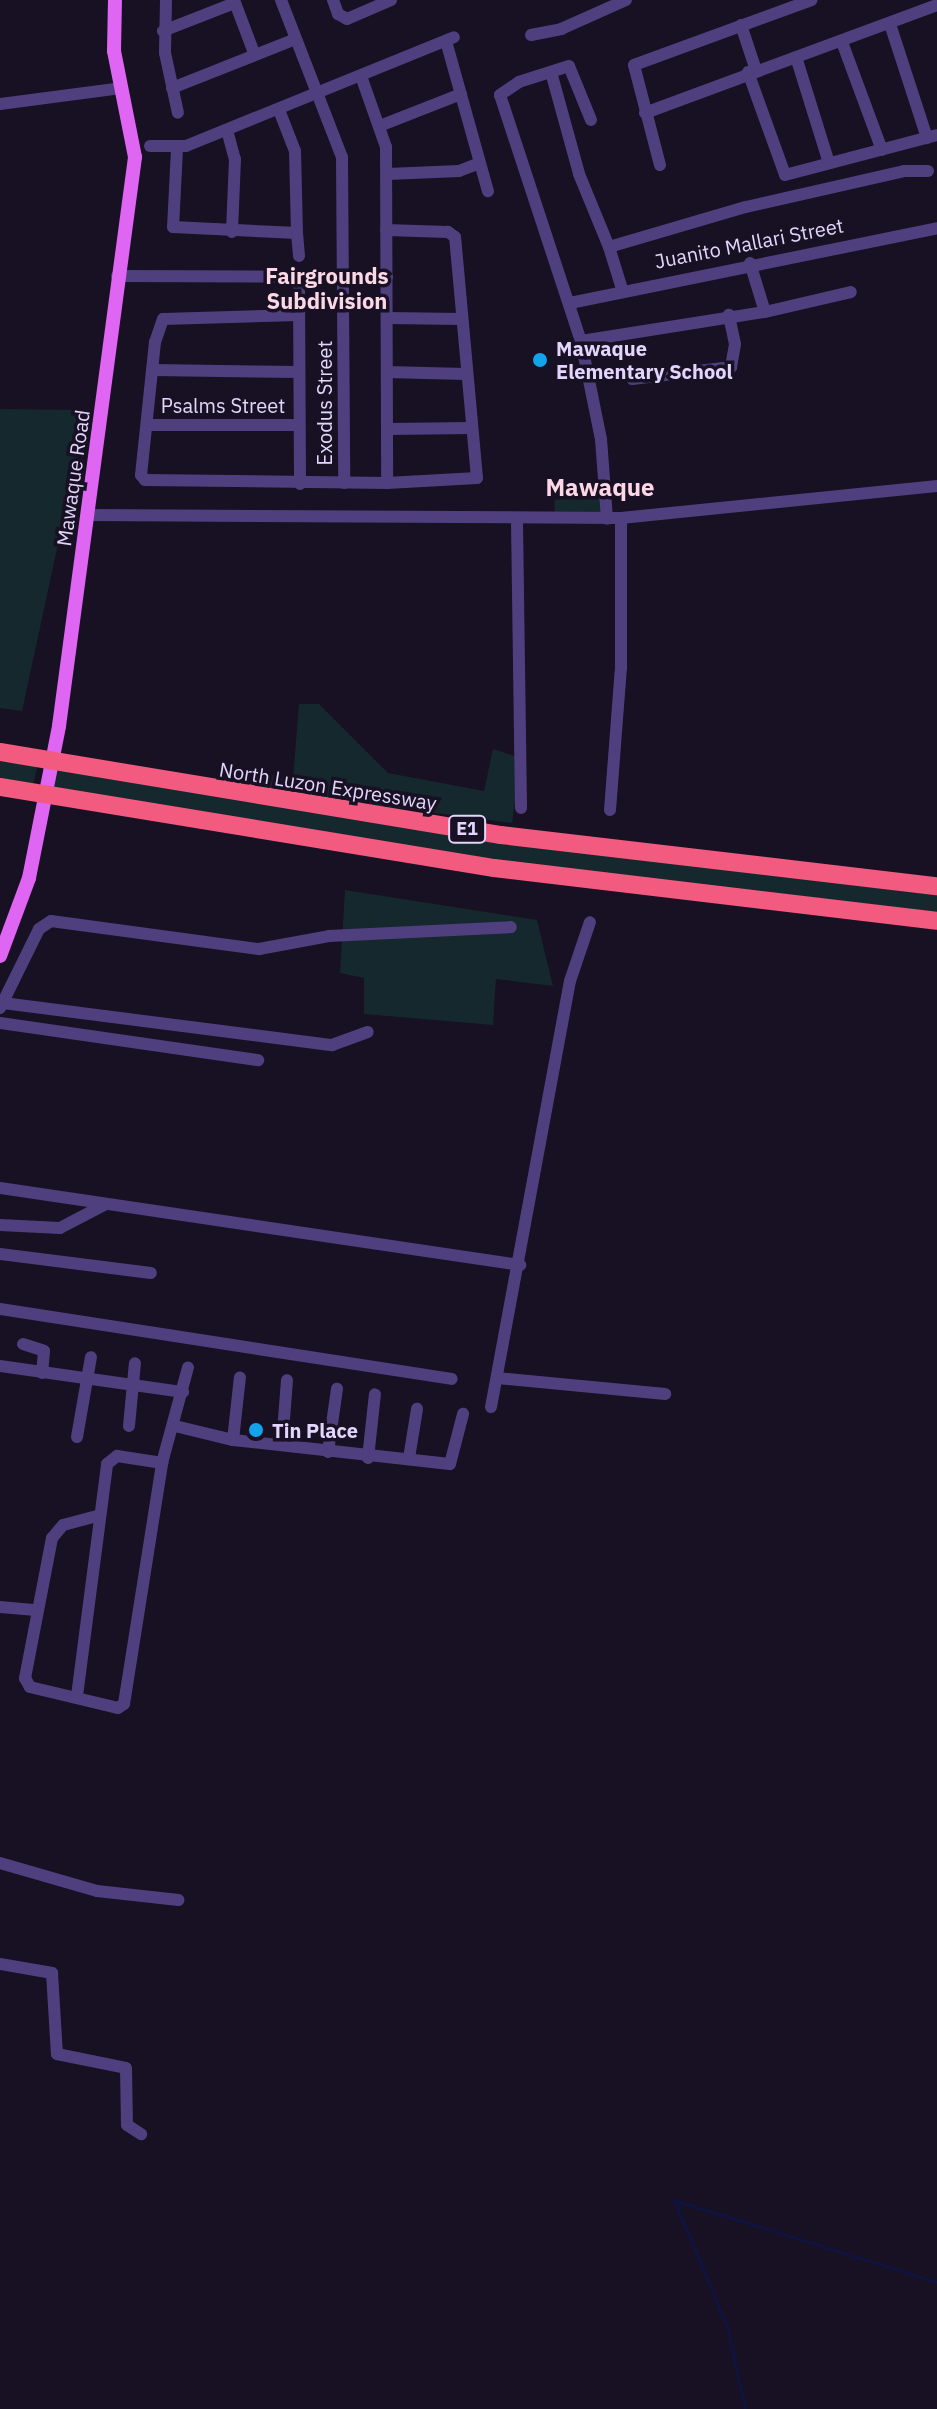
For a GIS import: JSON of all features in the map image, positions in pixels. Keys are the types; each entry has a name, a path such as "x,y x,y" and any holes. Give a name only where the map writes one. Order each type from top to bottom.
{"highway":[{"name":"North Luzon Expressway","path":"0,752 501,835 937,886"},
{"name":"E1","path":"0,787 494,868 937,921"}],"main road":[{"name":"Mawaque Road","path":"0,956 39,835 59,726 135,157 114,51 115,0"}],"street":[{"path":"166,0 163,31 178,113"},
{"name":"Exodus Street","path":"281,0 320,92 342,157 344,483"},
{"path":"333,0 338,14 347,19 391,0"},
{"path":"531,35 561,29 626,0"},
{"path":"660,165 634,65 812,0"},
{"path":"163,31 234,2 254,53"},
{"path":"645,113 934,6 937,23"},
{"path":"741,25 782,173 932,136 890,24"},
{"path":"172,88 254,53 296,39"},
{"path":"150,146 177,149 450,39 461,94 488,191"},
{"path":"842,42 882,150"},
{"path":"796,57 829,163"},
{"path":"591,120 573,67 551,72 503,91 499,101 581,341 601,439 607,519"},
{"path":"551,72 579,174 609,247 622,289"},
{"path":"361,76 382,125 388,174 387,483"},
{"path":"0,104 121,88"},
{"path":"382,125 461,94"},
{"path":"279,110 295,151 299,256"},
{"path":"227,130 235,159 232,232"},
{"path":"177,149 173,227 297,233"},
{"path":"388,174 459,171 480,163"},
{"path":"609,247 746,207 904,171 928,171"},
{"name":"Juanito Mallari Street","path":"570,303 622,289 937,228"},
{"path":"299,315 167,318 159,324 141,475 145,480 300,484 472,481 478,474 452,233 386,230"},
{"path":"750,263 765,312"},
{"path":"117,276 387,277"},
{"path":"299,289 297,425 300,484"},
{"path":"581,341 729,315 765,312 851,292"},
{"path":"632,379 731,367 735,344 729,315"},
{"path":"388,318 461,319"},
{"path":"152,370 299,372"},
{"path":"387,372 465,374"},
{"name":"Psalms Street","path":"148,425 297,425"},
{"path":"388,429 472,428"},
{"path":"89,515 517,521 607,519 937,486"},
{"path":"610,810 621,668 621,518"},
{"path":"517,521 521,808"},
{"path":"368,1032 332,1045 2,1005 39,929 51,921 259,949 329,936 511,927"},
{"path":"491,1407 520,1265 570,981 590,922"},
{"path":"0,1023 258,1060"},
{"path":"0,1188 520,1265"},
{"path":"0,1225 60,1228 106,1204"},
{"path":"0,1254 151,1273"},
{"path":"0,1309 452,1379"},
{"path":"23,1344 44,1351 42,1373"},
{"path":"77,1437 91,1357"},
{"path":"129,1426 135,1363"},
{"path":"0,1366 133,1388 183,1392"},
{"path":"97,1516 56,1529 36,1610 27,1683 118,1708 124,1704 162,1463 175,1426 188,1367"},
{"path":"233,1440 240,1377"},
{"path":"497,1378 665,1394"},
{"path":"282,1445 287,1380"},
{"path":"328,1452 337,1389"},
{"path":"368,1458 375,1394"},
{"path":"409,1458 417,1409"},
{"path":"175,1426 233,1440 368,1458 409,1458 453,1463 463,1414"},
{"path":"77,1696 97,1516 110,1459 162,1463"},
{"path":"0,1607 36,1610"},
{"path":"0,1863 97,1891 179,1900"},
{"path":"0,1964 52,1973 57,2054 126,2068 127,2125 141,2134"}],"green space":[{"path":"0,409 87,410 22,711 0,708"},
{"path":"601,488 602,516 555,518 554,490"},
{"path":"299,704 319,704 388,773 484,791 493,749 521,758 512,823 268,791 272,775 293,778"},
{"path":"0,756 38,763 33,786 0,779"},
{"path":"53,767 526,845 937,895 937,912 520,864 48,789"},
{"path":"345,890 537,920 553,986 496,979 493,1025 364,1014 364,978 340,973"}],"waterway":[{"path":"745,2409 727,2326 674,2200 937,2282"}],"place":[{"name":"Mawaque Elementary School","path":"540,360"},
{"name":"Tin Place","path":"256,1430"}],"district":[{"name":"Fairgrounds Subdivision","path":"327,288"},
{"name":"Mawaque","path":"600,488"}]}
